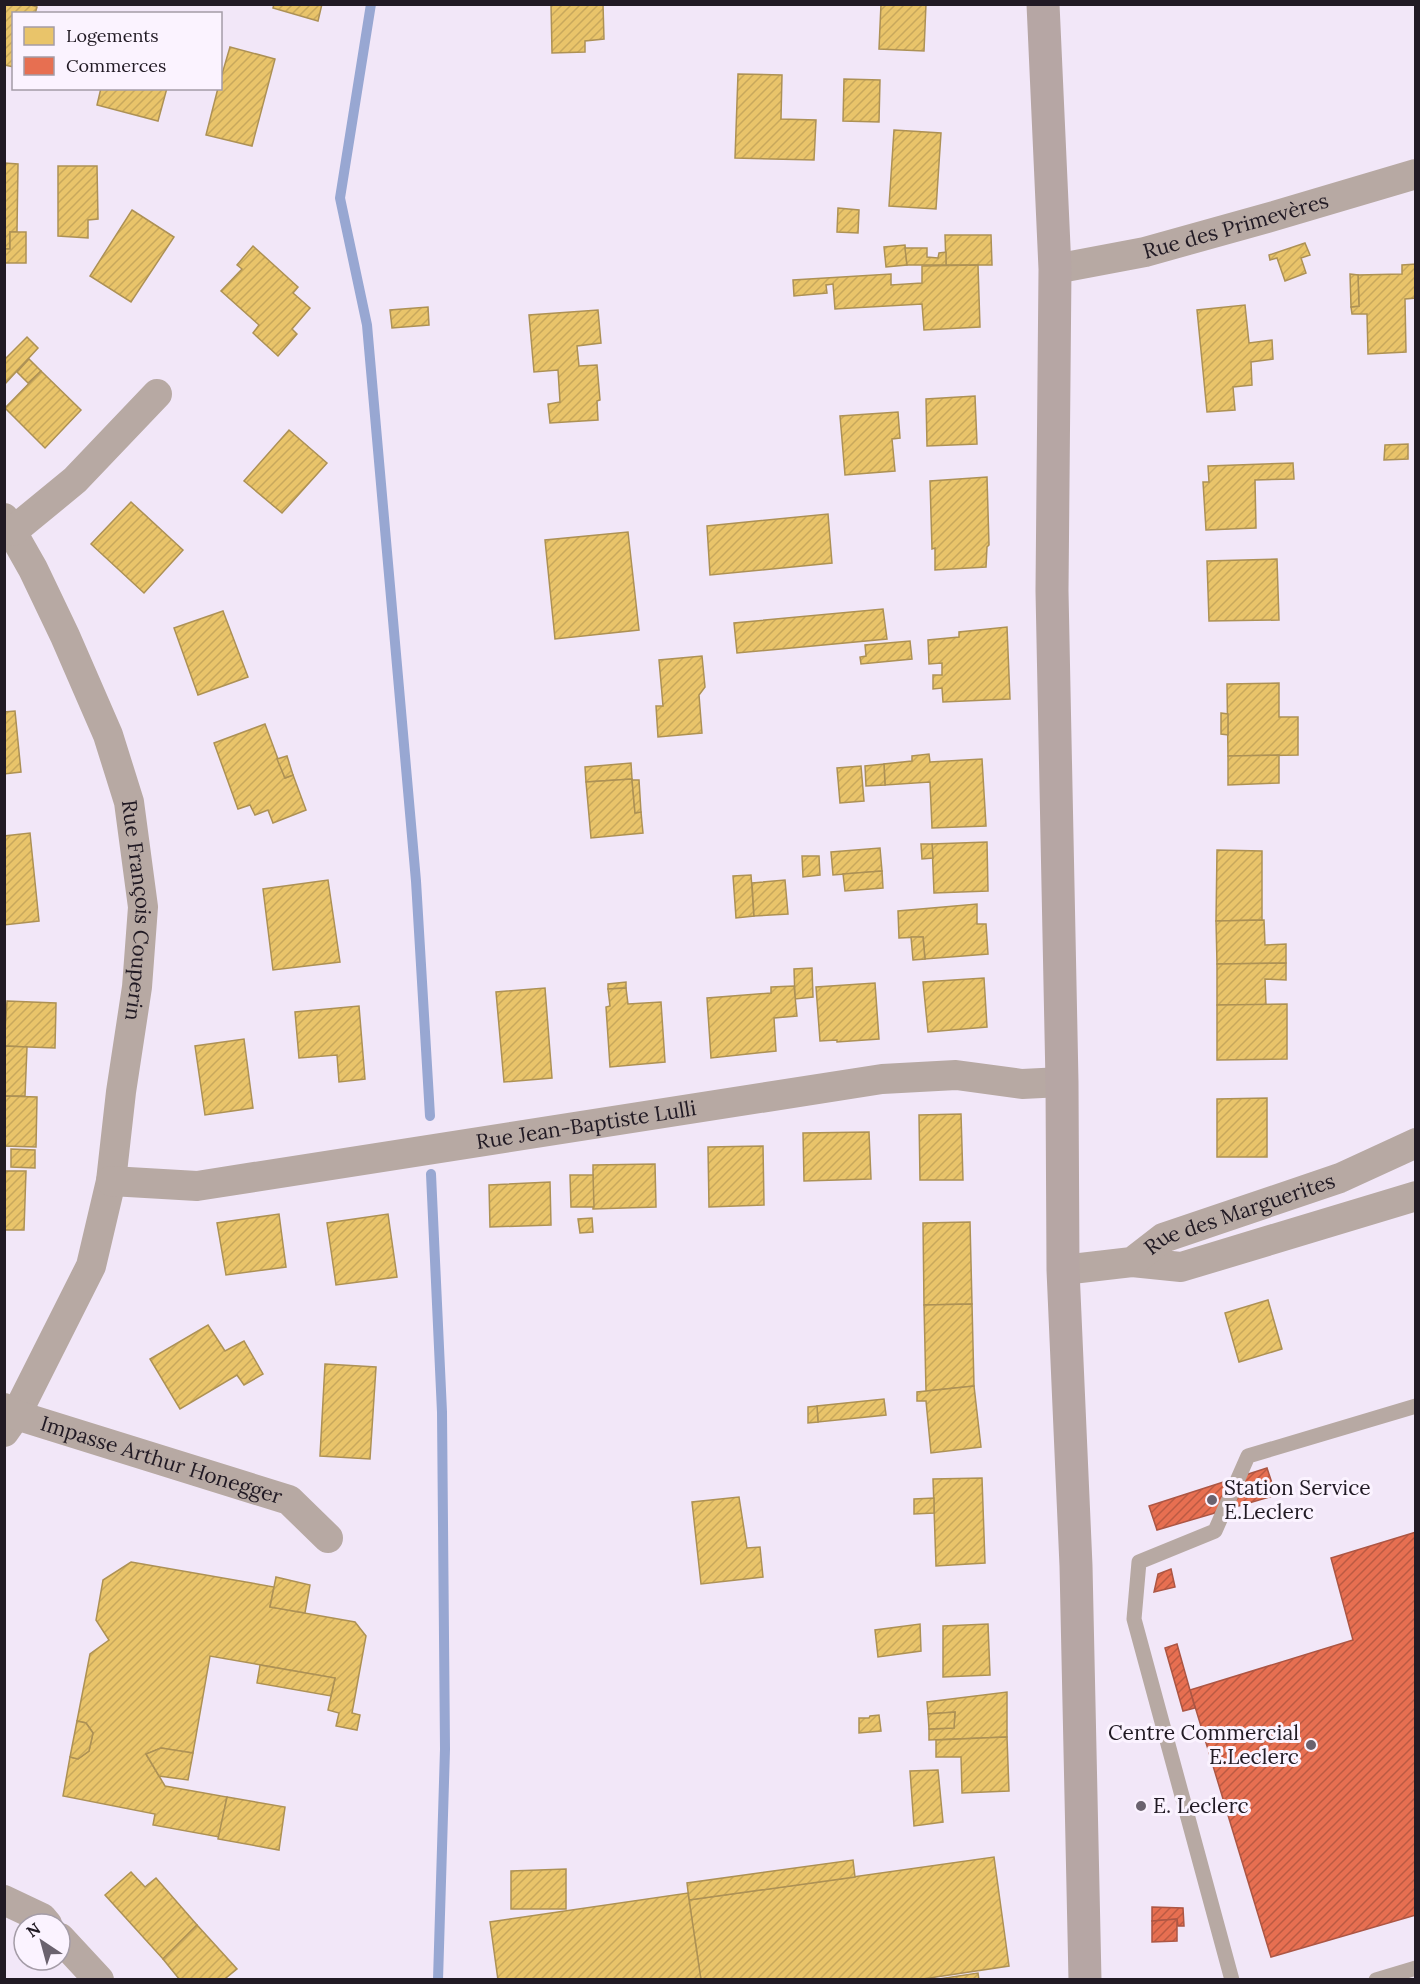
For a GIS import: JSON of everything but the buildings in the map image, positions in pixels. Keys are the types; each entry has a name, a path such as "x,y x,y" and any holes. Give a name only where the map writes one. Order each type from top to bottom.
{"main road":[{"path":"1043,4 1055,269 1052,591 1062,1082 1063,1270 1076,1566 1085,1980"}],"street":[{"name":"Rue des Primevères","path":"1055,269 1145,252 1267,219 1416,174"},
{"path":"9,524 75,480 157,394"},
{"name":"Rue François Couperin","path":"8,1418 91,1266 111,1181 121,1092 137,987 143,907 129,802 104,724 65,636 9,524"},
{"name":"Rue Jean-Baptiste Lulli","path":"111,1181 197,1186 882,1078 956,1075 1022,1084 1062,1082"},
{"name":"Rue des Marguerites","path":"1063,1270 1132,1262 1163,1238 1340,1178 1416,1143"},
{"path":"1132,1262 1181,1267 1416,1196"},
{"name":"Impasse Arthur Honegger","path":"8,1418 289,1500 328,1538"},
{"path":"4,1900 29,1912"},
{"path":"72,1951 99,1980"}],"lane":[{"path":"1232,1980 1134,1619 1139,1562 1215,1531 1248,1456 1416,1406"},
{"path":"1376,1980 1416,1968"}],"waterway":[{"path":"371,4 340,198 367,325 416,881 430,1116"},
{"path":"431,1174 442,1412 445,1749 438,1980"}],"place":[{"name":"Station Service E.Leclerc","path":"1212,1500"},
{"name":"Centre Commercial E.Leclerc","path":"1311,1745"},
{"name":"E. Leclerc","path":"1141,1806"}]}
